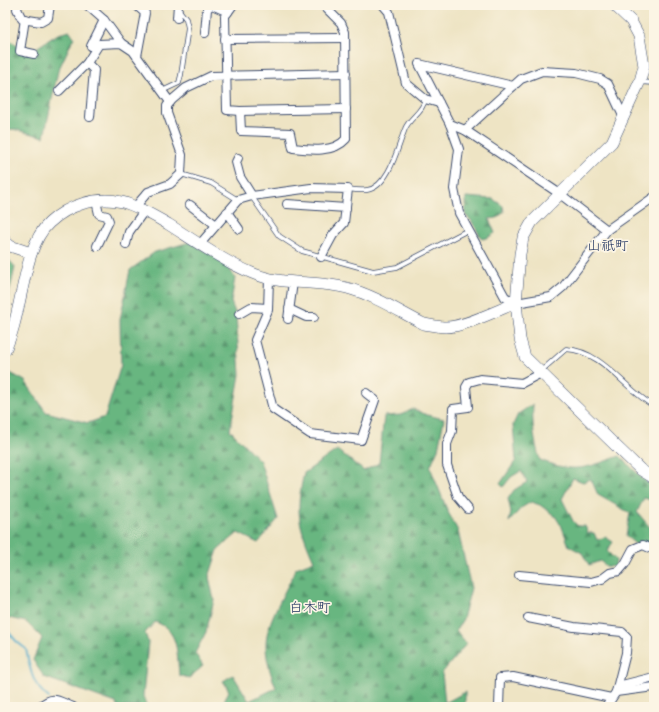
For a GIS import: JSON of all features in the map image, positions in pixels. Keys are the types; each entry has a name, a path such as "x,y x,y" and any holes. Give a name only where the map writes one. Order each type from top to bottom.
{"street":[{"path":"18,5 17,10 22,19 41,22 48,18 50,5"},
{"path":"87,5 104,20 121,43 133,51 170,102"},
{"path":"136,5 145,13 137,56"},
{"path":"205,33 207,9 212,5 228,12"},
{"path":"233,5 225,16 227,110 346,109"},
{"path":"240,111 241,131 290,133 293,148 333,149 340,146 346,139 345,38 342,23 323,5 312,5"},
{"path":"383,5 388,12 406,84 425,100 439,103"},
{"path":"614,5 630,21 639,36 644,66 640,82 612,142 532,222 523,238 520,254 516,303 520,339 525,356 641,470 654,478"},
{"path":"177,18 178,7"},
{"path":"25,19 20,51 34,54"},
{"path":"91,46 104,20"},
{"path":"225,39 345,38"},
{"path":"59,91 87,63 99,44 121,43"},
{"path":"87,63 94,70 90,117"},
{"path":"513,86 419,64 450,124 459,149 454,189 458,213 505,297 516,303"},
{"path":"465,130 521,78 532,73 542,71 576,73 600,79 608,84 624,118"},
{"path":"126,244 129,232 148,192 170,184 182,174 182,155 167,113 167,106 186,88 204,79 227,75 346,73"},
{"path":"450,124 465,130 560,194 607,230"},
{"path":"238,158 236,162 240,177 252,196"},
{"path":"200,244 238,200 252,196 311,188 348,189 344,223 333,235 321,257"},
{"path":"5,350 12,335 31,253 38,237 52,220 65,211 80,204 112,200 140,209 252,273 269,278 293,282 347,288 424,324 447,327 474,319 516,303 551,297 563,287 607,230 654,197"},
{"path":"96,201 99,214 107,216 109,221 96,246"},
{"path":"287,204 346,208"},
{"path":"190,205 216,225"},
{"path":"227,212 239,228"},
{"path":"5,241 10,246 31,253"},
{"path":"269,278 268,308 255,340 272,409 310,434 361,440 375,400 366,394"},
{"path":"288,319 293,282"},
{"path":"239,314 251,307 268,308"},
{"path":"290,309 306,317 314,317"},
{"path":"468,509 458,497 447,465 448,444 452,431 453,409 468,407 466,387 469,382 480,379 522,383 541,372"},
{"path":"519,575 591,582 602,579 610,573 619,571 634,549 643,545 654,550"},
{"path":"528,618 574,627 622,632 627,637 628,645 615,692 606,707"},
{"path":"499,707 500,678 513,677 615,692 654,687"},
{"path":"615,692 654,677"},
{"path":"39,707 51,700 57,699 73,707"}],"lane":[{"path":"162,91 179,83 181,75 188,28 186,19 178,7"},
{"path":"640,82 654,83"},
{"path":"348,189 368,190 378,183 389,171 405,129 412,117 424,105 425,100"},
{"path":"182,174 211,183 238,200"},
{"path":"252,196 279,236 302,251 373,270 397,267 468,230"},
{"path":"541,372 566,349 575,350 599,361 654,406"}],"green space":[{"path":"70,31 74,37 58,71 44,137 13,129 5,131 5,38 30,52 58,34"},
{"path":"466,197 493,199 503,206 504,212 497,218 489,219 495,233 482,239 471,220 465,215"},
{"path":"190,242 226,263 235,278 231,302 236,315 240,375 230,430 260,461 278,519 258,543 238,533 218,550 209,577 214,600 206,632 195,653 203,666 189,678 179,675 177,651 173,636 163,625 155,622 145,633 148,642 143,696 147,707 117,707 116,703 44,677 33,660 42,638 26,622 5,617 5,370 25,381 46,412 88,423 105,417 121,365 120,320 130,270 155,252"},
{"path":"5,255 15,267 5,312"},
{"path":"533,404 534,432 540,460 563,467 580,468 598,464 620,456 642,478 654,486 654,501 644,498 637,512 654,532 654,550 641,549 626,536 630,513 598,495 591,479 583,482 573,478 562,499 573,521 578,526 585,526 588,533 594,533 597,540 605,537 613,542 607,551 616,560 615,567 606,566 600,561 589,565 582,553 569,546 562,527 555,516 540,505 531,502 521,508 509,522 511,512 508,499 514,490 527,482 521,471 511,477 503,487 500,484 516,460 513,425 518,414"},
{"path":"413,409 427,415 444,419 438,449 430,467 448,512 458,531 471,588 463,619 456,630 466,644 442,673 445,703 465,692 465,707 221,707 229,691 223,681 233,675 249,701 276,688 269,667 266,651 269,627 296,568 314,561 301,527 299,508 304,473 337,450 364,471 379,463 384,416 401,415"}],"waterway":[{"path":"5,628 17,642 26,649 35,682 43,693 49,698"},
{"path":"56,703 61,707"}],"district":[{"name":"山祇町","path":"608,245"},
{"name":"白木町","path":"310,607"}]}
